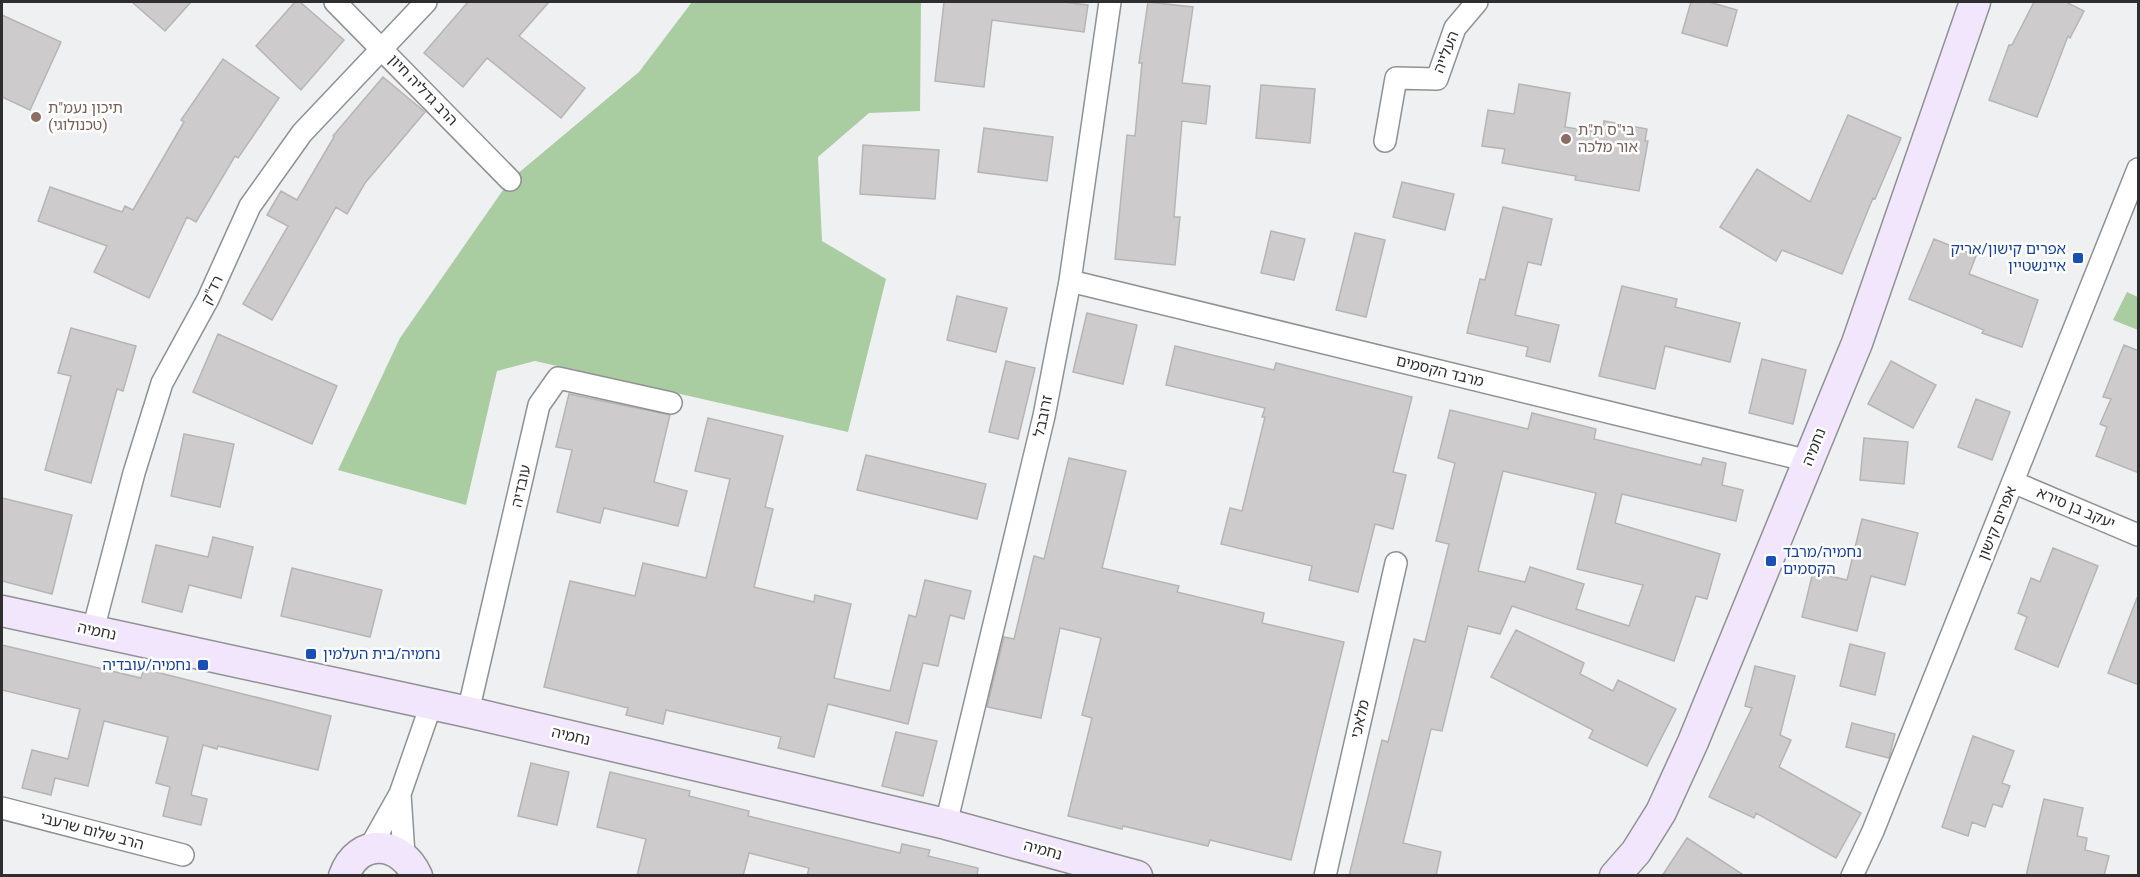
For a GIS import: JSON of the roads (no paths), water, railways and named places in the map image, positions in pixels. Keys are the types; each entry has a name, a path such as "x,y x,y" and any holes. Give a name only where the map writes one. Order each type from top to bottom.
{"street":[{"name":"הרב גדליה חיון","path":"335,2 510,180"},
{"name":"רד\"ק","path":"93,630 134,473 162,383 208,299 250,206 302,133 426,2"},
{"name":"זרובבל","path":"946,824 1044,416 1070,281 1110,2"},
{"name":"העלייה","path":"1385,141 1396,78 1437,79 1455,28 1477,2"},
{"name":"נחמיה","path":"1615,876 1636,852 1661,812 1697,732 1857,343 1976,2"},
{"name":"אפרים קישון","path":"1852,876 1873,831 2139,169"},
{"name":"מרבד הקסמים","path":"1070,281 1809,460"},
{"name":"עובדיה","path":"468,712 539,405 558,378 671,403"},
{"name":"יעקב בן סירא","path":"2013,482 2139,535"},
{"name":"מלאכי","path":"1325,876 1396,563"},
{"name":"נחמיה","path":"2,611 468,712 946,824 1137,876"},
{"path":"347,867 400,794 431,705"},
{"path":"400,794 410,865"},
{"name":"הרב שלום שרעבי","path":"2,808 183,855"},
{"path":"347,867 386,848 410,865"}],"place":[{"name":"תיכון נעמ\"ת (טכנולוגי)","path":"36,117"},
{"name":"בי\"ס ת\"ת אור מלכה","path":"1566,139"},
{"name":"אפרים קישון/אריק איינשטיין","path":"2078,258"},
{"name":"נחמיה/מרבד הקסמים","path":"1771,561"},
{"name":"נחמיה/בית העלמין","path":"311,654"},
{"name":"נחמיה/עובדיה","path":"203,665"}]}
